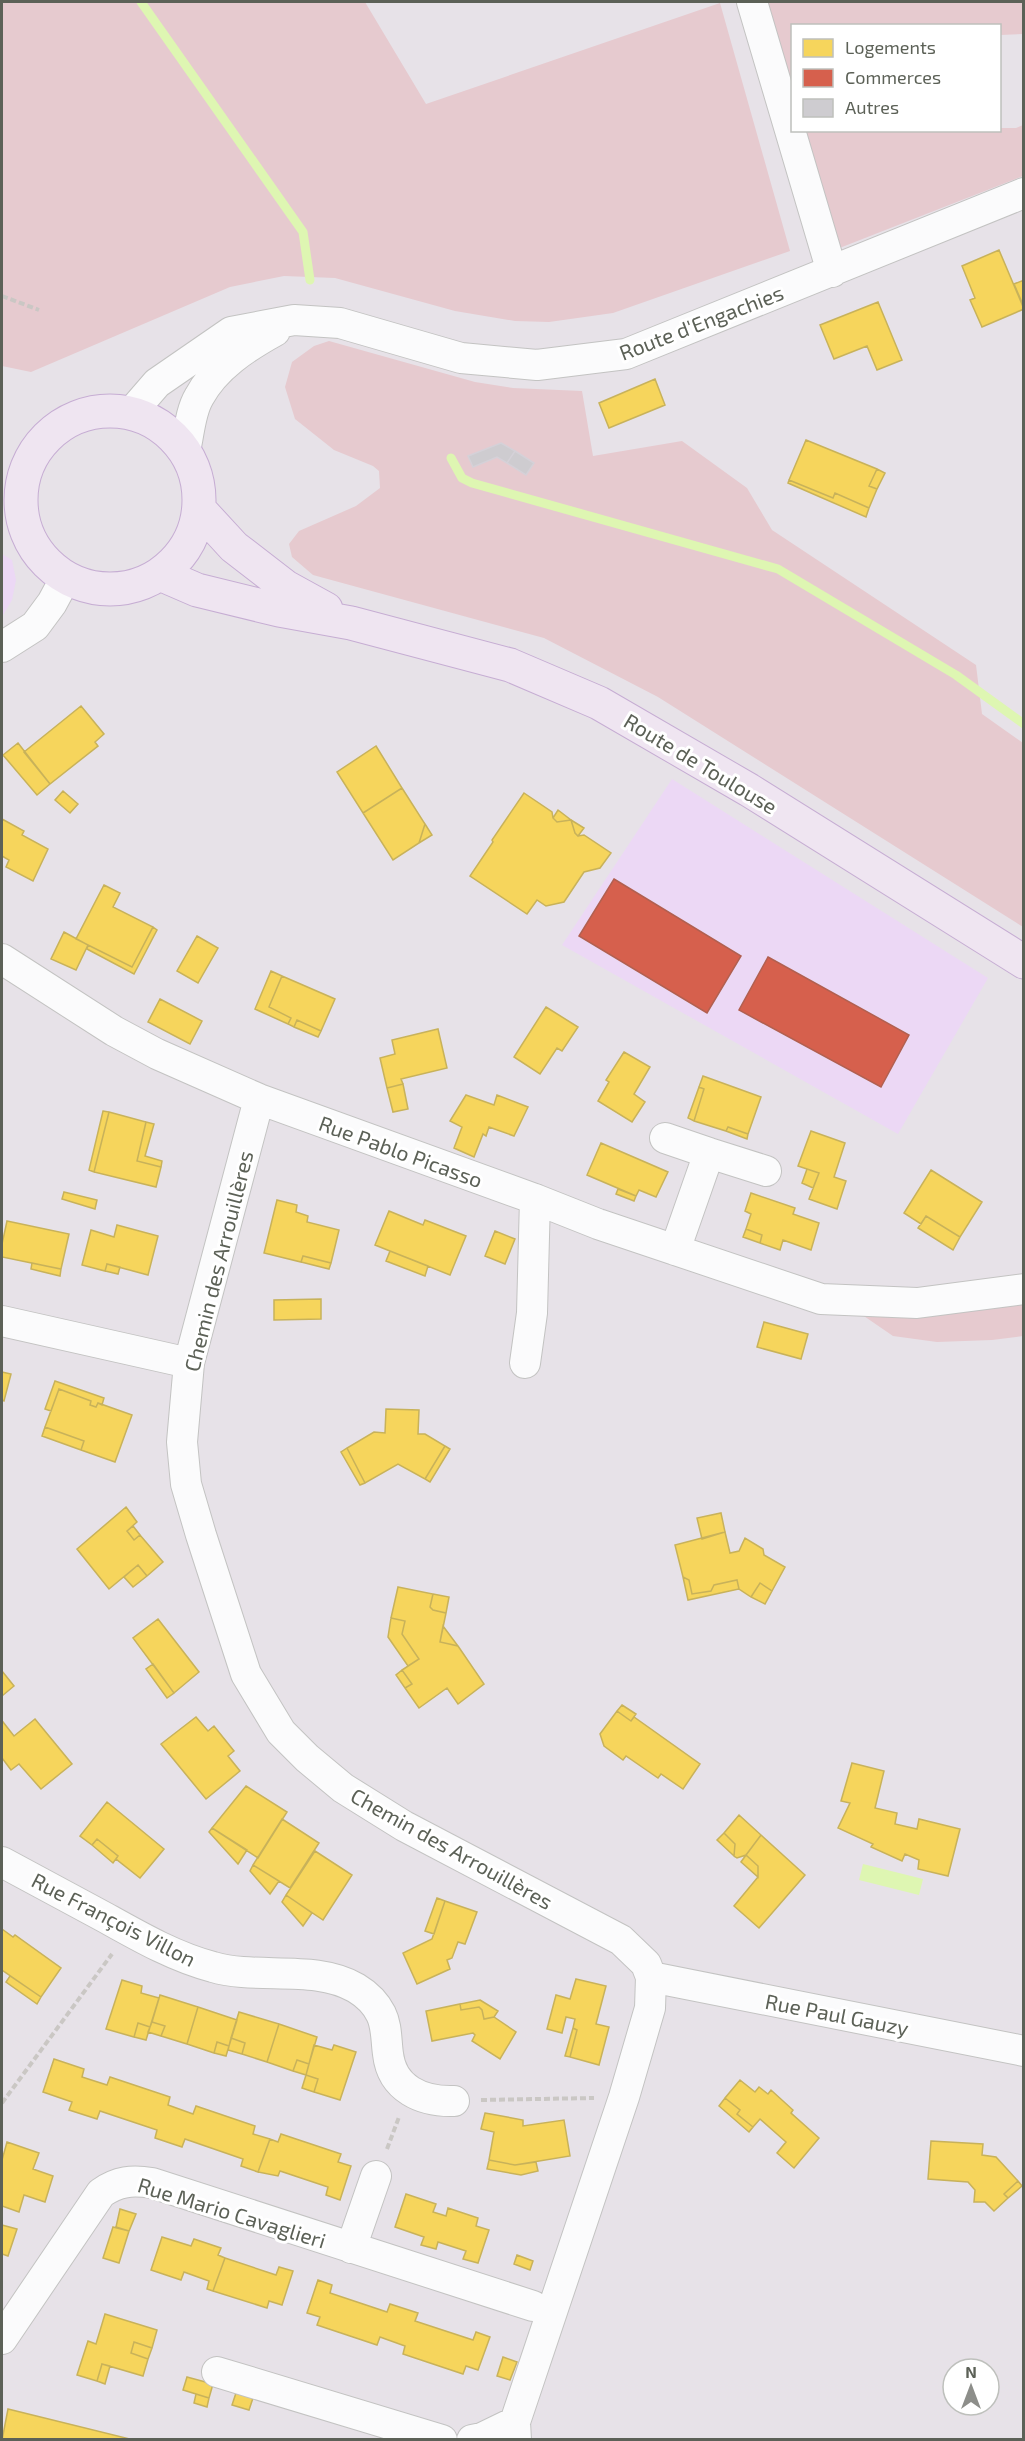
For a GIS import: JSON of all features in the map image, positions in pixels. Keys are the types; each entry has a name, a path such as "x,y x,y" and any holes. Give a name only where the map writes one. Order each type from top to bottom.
{"main road":[{"path":"101,411 131,413 161,427 185,451 197,479 199,509 192,534 179,556 160,574 137,584 113,589 89,586 66,578 46,562 12,516 21,489 15,463 47,436 72,419 101,411"},
{"name":"Route de Toulouse","path":"199,509 234,548 286,587 351,623"},
{"name":"Route de Toulouse","path":"160,574 197,590 279,610 351,623 510,665 599,702 749,790 1023,962"}],"street":[{"path":"752,2 832,272"},
{"name":"Route d'Engachies","path":"131,413 157,383 231,332 294,320 340,323 461,358 537,365 626,354 1023,193"},
{"path":"185,451 198,398 217,372 250,345 294,320"},
{"path":"2,647 35,626 52,603 66,578"},
{"name":"Rue Pablo Picasso","path":"2,959 114,1031 148,1050 259,1099 598,1224 821,1299 916,1303 1023,1289"},
{"name":"Chemin des Arrouillères","path":"259,1099 189,1363 182,1442 186,1484 246,1674 281,1732 307,1758 343,1788 404,1826 621,1940 646,1964 651,1977"},
{"path":"665,1138 766,1171"},
{"path":"675,1250 709,1153"},
{"path":"525,1363 532,1313 535,1199"},
{"path":"2,1322 189,1363"},
{"name":"Rue François Villon","path":"2,1862 130,1931 185,1957 228,1971 320,1977 354,1987 365,1994 381,2013 386,2027 392,2071 398,2083 409,2091"},
{"path":"472,2439 515,2431 624,2097 650,2008 651,1977"},
{"name":"Rue Paul Gauzy","path":"651,1977 1023,2051"},
{"path":"409,2091 433,2100 454,2101"},
{"path":"351,2248 376,2176"},
{"name":"Rue Mario Cavaglieri","path":"2,2339 101,2193 124,2181 152,2183 532,2306"},
{"path":"217,2372 442,2439"}],"path":[{"path":"2,296 39,310"},
{"path":"2,2103 130,1931"},
{"path":"376,2176 409,2091"},
{"path":"454,2101 624,2097"}],"shaded area":[{"path":"2,2 365,2 426,104 720,3 790,251 613,313 549,322 515,321 455,311 335,278 284,276 230,287 31,372 2,366"},
{"path":"763,2 1023,2 1023,34 1001,35 1001,24 791,24 791,96"},
{"path":"1023,125 1023,176 837,249 802,132 1001,132 1001,128 1016,128"},
{"path":"329,341 475,382 513,388 582,391 593,456 682,441 747,488 772,530 976,665 982,714 1023,743 1023,927 658,697 544,638 313,575 292,557 289,544 299,531 356,506 380,488 379,471 373,466 334,450 295,419 285,387 292,362 314,346"},
{"path":"2,554 12,560 16,580 12,600 2,617"},
{"path":"672,779 988,978 898,1134 562,945"},
{"path":"1023,1302 1023,1336 992,1340 937,1342 893,1336 858,1312"},
{"path":"863,1864 923,1879 919,1895 859,1880"}],"building: Logements":[{"path":"999,250 1024,309 982,327 970,300 975,298 962,266"},
{"path":"1024,280 1024,307 1014,284"},
{"path":"878,302 902,360 877,370 867,346 834,359 820,325"},
{"path":"655,379 665,405 609,428 599,403"},
{"path":"806,440 877,469 869,486 877,489 869,508 835,493 833,498 789,480"},
{"path":"877,469 885,473 877,489 869,486"},
{"path":"789,480 833,498 835,493 869,508 866,517 788,483"},
{"path":"81,706 104,734 95,742 98,746 50,784 24,752"},
{"path":"18,743 50,784 37,795 3,755"},
{"path":"376,746 402,788 363,813 337,772"},
{"path":"402,788 425,824 419,843 393,860 363,813"},
{"path":"63,791 78,804 70,813 55,800"},
{"path":"524,793 552,812 557,822 571,820 578,836 584,835 611,853 600,868 584,872 564,902 546,906 537,900 527,914 470,876"},
{"path":"558,810 571,820 557,822 553,818"},
{"path":"2,819 24,831 22,835 48,849 33,881 6,867 9,860 2,856"},
{"path":"571,820 584,828 578,836 575,833"},
{"path":"425,824 432,835 419,843"},
{"path":"104,885 120,893 113,907 153,927 132,967 76,939"},
{"path":"153,927 157,930 134,974 87,949 88,945 132,967"},
{"path":"64,932 88,945 76,970 51,959"},
{"path":"197,936 218,948 198,983 177,971"},
{"path":"271,971 282,976 269,1007 291,1018 288,1024 255,1009"},
{"path":"282,976 335,999 321,1031 297,1020 294,1027 288,1024 291,1018 269,1007"},
{"path":"160,999 202,1021 190,1044 148,1022"},
{"path":"546,1007 578,1027 562,1051 557,1048 540,1074 514,1057"},
{"path":"297,1020 321,1031 318,1037 294,1027"},
{"path":"438,1029 447,1068 401,1079 403,1084 387,1088 380,1058 395,1054 392,1040"},
{"path":"624,1052 650,1067 634,1094 645,1102 632,1122 598,1101 609,1082 606,1080"},
{"path":"703,1076 761,1097 748,1134 728,1127 726,1131 694,1121 704,1089 699,1087"},
{"path":"403,1084 408,1109 393,1112 387,1088"},
{"path":"699,1087 704,1089 694,1121 688,1118"},
{"path":"466,1095 494,1105 497,1095 528,1107 514,1136 489,1127 486,1136 483,1134 474,1157 454,1148 462,1127 450,1121"},
{"path":"103,1111 109,1112 94,1172 89,1170"},
{"path":"109,1112 146,1122 137,1161 161,1167 156,1187 94,1172"},
{"path":"146,1122 154,1124 145,1156 162,1161 161,1167 137,1161"},
{"path":"728,1127 748,1134 747,1139 726,1131"},
{"path":"811,1131 845,1143 834,1177 846,1181 837,1209 809,1199 819,1173 798,1166"},
{"path":"601,1143 668,1172 656,1197 639,1190 636,1196 587,1175"},
{"path":"807,1169 819,1173 813,1188 802,1183"},
{"path":"931,1170 982,1202 960,1237 926,1216 921,1224 904,1213"},
{"path":"618,1189 636,1196 634,1201 616,1194"},
{"path":"64,1192 97,1200 95,1209 62,1199"},
{"path":"751,1193 795,1208 793,1214 819,1223 811,1250 783,1240 780,1250 760,1243 762,1235 746,1229 751,1214 745,1211"},
{"path":"277,1200 297,1205 296,1212 308,1216 307,1222 339,1230 331,1263 303,1256 301,1262 264,1253"},
{"path":"389,1211 423,1225 425,1220 466,1236 450,1275 375,1245"},
{"path":"926,1216 960,1237 953,1250 918,1228"},
{"path":"7,1221 69,1234 61,1269 2,1257"},
{"path":"117,1225 158,1236 148,1275 107,1264 105,1271 82,1265 91,1230 114,1237"},
{"path":"746,1229 762,1235 760,1243 743,1237"},
{"path":"495,1231 515,1239 505,1264 485,1256"},
{"path":"390,1251 428,1266 425,1276 386,1261"},
{"path":"303,1256 331,1263 329,1269 301,1262"},
{"path":"32,1263 61,1269 60,1276 31,1269"},
{"path":"107,1264 120,1267 118,1274 105,1271"},
{"path":"321,1299 321,1319 274,1320 274,1300"},
{"path":"764,1322 808,1334 801,1359 757,1347"},
{"path":"2,1372 11,1374 4,1401 2,1400"},
{"path":"55,1381 104,1398 102,1405 98,1403 96,1407 90,1405 91,1401 59,1389 51,1411 45,1409"},
{"path":"59,1389 91,1401 90,1405 96,1407 98,1403 132,1415 115,1462 81,1450 84,1441 45,1427"},
{"path":"386,1409 419,1410 418,1434 425,1434 445,1446 425,1479 398,1464 365,1483 347,1448 374,1432 385,1433"},
{"path":"45,1427 84,1441 81,1450 42,1436"},
{"path":"445,1446 450,1449 430,1482 425,1479"},
{"path":"347,1448 365,1483 360,1485 341,1452"},
{"path":"126,1507 137,1522 127,1531 134,1540 140,1535 163,1562 147,1576 138,1565 109,1589 77,1549"},
{"path":"721,1513 725,1532 702,1539 697,1518"},
{"path":"133,1526 140,1535 134,1540 127,1531"},
{"path":"725,1532 730,1553 739,1551 745,1538 763,1549 764,1555 785,1567 772,1591 760,1583 751,1597 739,1589 737,1580 714,1585 711,1591 692,1594 689,1580 683,1577 675,1545"},
{"path":"138,1565 147,1576 133,1587 124,1577"},
{"path":"683,1577 689,1580 692,1594 711,1591 714,1585 737,1580 739,1589 688,1600"},
{"path":"760,1583 772,1591 765,1604 751,1597"},
{"path":"398,1587 433,1594 430,1607 446,1613 440,1642 458,1646 484,1684 458,1704 447,1688 419,1708 405,1688 412,1684 402,1670 419,1659 402,1634 405,1621 391,1618"},
{"path":"433,1594 449,1597 446,1613 430,1607"},
{"path":"391,1618 405,1621 402,1634 419,1659 408,1666 388,1637"},
{"path":"158,1619 199,1672 174,1693 133,1638"},
{"path":"443,1626 458,1646 440,1642"},
{"path":"153,1664 174,1693 167,1698 146,1669"},
{"path":"402,1670 412,1684 405,1688 396,1675"},
{"path":"2,1671 14,1686 2,1696"},
{"path":"622,1705 636,1714 631,1721 617,1711"},
{"path":"617,1711 631,1721 634,1717 700,1764 683,1789 661,1774 658,1778 626,1756 623,1760 604,1746 600,1734"},
{"path":"196,1717 208,1731 214,1726 234,1751 228,1756 240,1771 206,1799 161,1744"},
{"path":"35,1719 72,1764 41,1789 19,1764 11,1770 2,1758 2,1723 14,1736"},
{"path":"852,1763 884,1771 875,1808 897,1813 895,1824 917,1829 919,1819 960,1829 948,1876 918,1869 919,1860 905,1854 902,1861 871,1847 873,1844 838,1828 850,1803 841,1801"},
{"path":"246,1786 287,1812 258,1858 212,1828"},
{"path":"107,1802 164,1849 140,1878 116,1859 118,1856 97,1839 92,1845 80,1836"},
{"path":"739,1815 761,1835 746,1855 737,1858 734,1856 735,1844 724,1833"},
{"path":"282,1819 319,1843 290,1888 253,1865"},
{"path":"212,1828 247,1850 238,1864 209,1832"},
{"path":"724,1833 735,1844 734,1856 717,1840"},
{"path":"761,1835 805,1875 759,1928 734,1906 758,1877 758,1866 746,1855"},
{"path":"97,1839 118,1856 113,1863 92,1845"},
{"path":"315,1851 352,1875 323,1920 286,1895"},
{"path":"746,1855 758,1866 758,1877 741,1862"},
{"path":"253,1865 279,1881 270,1894 250,1871"},
{"path":"286,1895 312,1913 303,1926 282,1902"},
{"path":"437,1898 445,1901 434,1934 425,1931"},
{"path":"445,1901 477,1912 465,1944 458,1942 452,1958 447,1960 450,1969 417,1984 403,1953 432,1939"},
{"path":"2,1929 13,1937 15,1935 61,1968 41,1997 2,1970"},
{"path":"10,1976 41,1997 37,2004 6,1982"},
{"path":"576,1979 606,1986 596,2024 609,2027 599,2065 570,2057 577,2030 573,2028 575,2019 566,2017 562,2033 547,2029 556,1995 570,1999"},
{"path":"122,1980 142,1986 141,1993 159,1998 150,2027 138,2023 134,2037 106,2029"},
{"path":"160,1995 198,2007 187,2044 161,2036 165,2026 152,2022"},
{"path":"480,2000 498,2011 494,2017 484,2019 479,2007 461,2010 460,2004"},
{"path":"460,2004 461,2010 479,2007 484,2019 494,2017 516,2032 500,2059 472,2041 475,2035 473,2033 432,2041 426,2011"},
{"path":"198,2007 237,2020 229,2046 217,2042 214,2053 187,2044"},
{"path":"239,2012 279,2024 267,2062 242,2054 245,2043 231,2038"},
{"path":"152,2022 165,2026 161,2036 148,2032"},
{"path":"138,2023 150,2027 146,2040 134,2037"},
{"path":"279,2024 317,2037 309,2064 297,2060 293,2071 267,2062"},
{"path":"573,2028 577,2030 570,2057 565,2056"},
{"path":"231,2038 245,2043 242,2054 228,2050"},
{"path":"217,2042 229,2046 226,2056 214,2053"},
{"path":"314,2045 332,2050 334,2045 356,2052 340,2100 314,2092 318,2079 306,2075"},
{"path":"54,2059 84,2069 82,2077 107,2085 110,2077 170,2097 168,2105 193,2114 196,2106 255,2126 253,2134 270,2139 258,2172 241,2166 243,2159 185,2139 182,2147 155,2138 157,2130 100,2111 97,2119 69,2110 72,2102 43,2092"},
{"path":"297,2060 309,2064 306,2075 293,2071"},
{"path":"306,2075 318,2079 314,2092 302,2088"},
{"path":"740,2080 755,2092 759,2087 768,2094 771,2090 793,2110 791,2113 819,2138 794,2168 777,2153 786,2142 760,2119 753,2127 737,2114 740,2110 725,2098"},
{"path":"725,2098 740,2110 737,2114 753,2127 749,2132 719,2106"},
{"path":"485,2113 523,2120 523,2126 564,2120 570,2156 515,2165 489,2160 494,2132 481,2129"},
{"path":"281,2134 341,2154 338,2162 351,2166 340,2200 326,2195 328,2187 280,2171 278,2176 258,2172 270,2139 278,2142"},
{"path":"931,2141 983,2144 982,2155 996,2157 1018,2181 1004,2194 1008,2198 994,2211 985,2202 974,2202 975,2190 968,2182 928,2179"},
{"path":"7,2142 39,2153 33,2169 53,2176 45,2202 24,2195 19,2212 2,2206 2,2160"},
{"path":"489,2160 515,2165 536,2162 538,2171 521,2175 487,2169"},
{"path":"1018,2181 1022,2186 1008,2198 1004,2194"},
{"path":"406,2194 436,2204 433,2212 446,2216 448,2208 478,2218 476,2226 489,2230 478,2263 463,2259 466,2251 438,2242 436,2249 421,2245 424,2237 395,2227"},
{"path":"120,2209 136,2214 129,2231 116,2227"},
{"path":"2,2225 17,2229 8,2256 2,2254"},
{"path":"113,2227 129,2231 119,2263 103,2258"},
{"path":"162,2237 191,2246 194,2239 221,2248 218,2255 225,2258 213,2291 207,2289 209,2281 184,2272 181,2280 151,2270"},
{"path":"517,2255 533,2261 530,2270 514,2264"},
{"path":"225,2258 276,2275 279,2267 293,2271 282,2305 269,2301 267,2308 213,2291"},
{"path":"318,2280 332,2285 330,2293 387,2312 390,2304 418,2313 415,2321 473,2340 476,2332 490,2337 478,2370 466,2366 463,2374 403,2354 405,2346 380,2337 377,2345 317,2325 320,2317 307,2313"},
{"path":"105,2314 157,2330 152,2348 134,2342 131,2353 148,2359 143,2376 102,2364 97,2381 77,2375 88,2341 96,2344"},
{"path":"134,2342 152,2348 148,2359 131,2353"},
{"path":"503,2357 517,2362 510,2380 497,2376"},
{"path":"102,2364 110,2366 105,2384 97,2381"},
{"path":"187,2377 213,2384 209,2398 183,2390"},
{"path":"236,2393 253,2398 249,2410 232,2405"},
{"path":"196,2394 209,2398 207,2407 194,2403"},
{"path":"8,2409 130,2439 130,2440 2,2440"}],"building: Commerces":[{"path":"614,879 741,956 707,1013 579,936"},
{"path":"768,957 909,1035 881,1087 739,1010"}],"building: Autres":[{"path":"501,443 515,451 507,463 497,457 473,467 468,456"},
{"path":"515,451 534,463 526,475 507,463"}],"waterway":[{"path":"141,2 303,232 310,280"},
{"path":"451,458 462,478 472,483 778,569 956,675 1024,724"}]}
